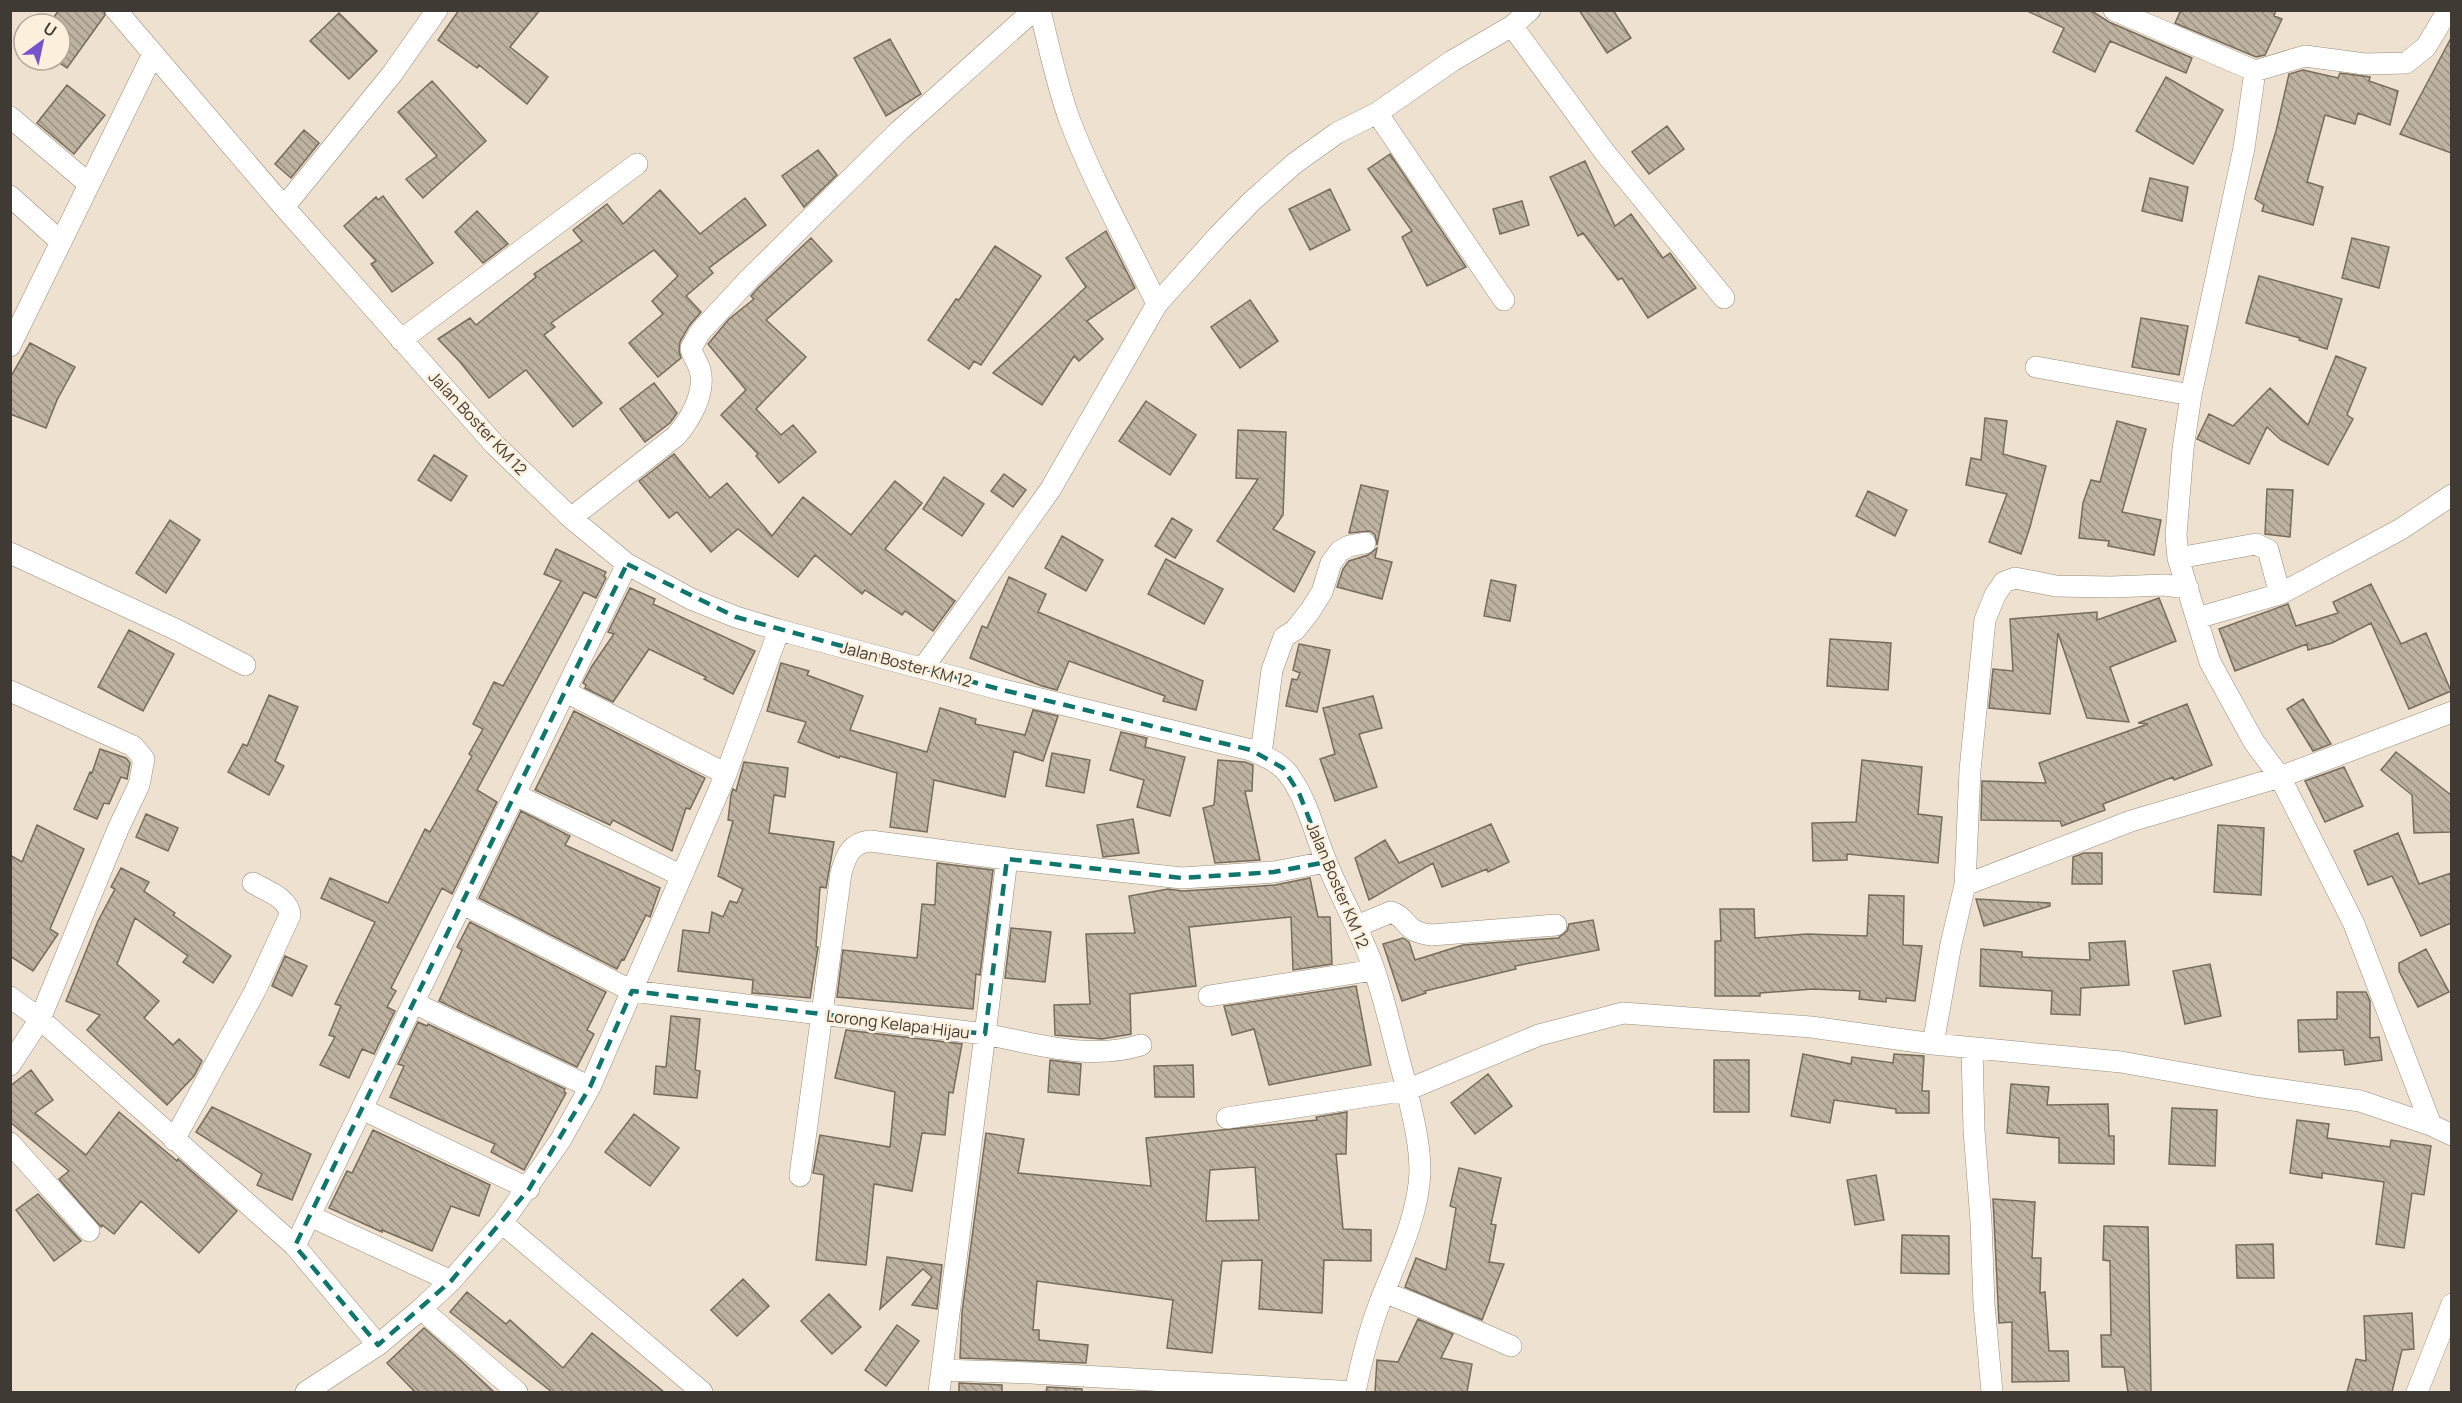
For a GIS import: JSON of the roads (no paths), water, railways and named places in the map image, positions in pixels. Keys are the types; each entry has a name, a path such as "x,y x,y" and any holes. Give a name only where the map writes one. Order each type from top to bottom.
{"street":[{"name":"Jalan Boster KM 12","path":"116,10 284,207 495,445 571,518 627,564 691,599 736,617 923,668 1240,747 1261,754 1283,768 1292,778 1374,970 1407,1090 1417,1136 1419,1172 1416,1201 1408,1232 1384,1292 1364,1352 1355,1392"},
{"path":"284,207 392,74 437,10"},
{"path":"571,518 676,436 686,424 695,406 701,375 691,348 695,338 749,279 899,131 1034,10"},
{"path":"1040,10 1052,63 1070,120 1097,183 1157,304"},
{"path":"923,668 1050,490 1157,304 1218,236 1295,163 1337,133 1377,113 1452,61 1512,26 1530,10"},
{"path":"2114,10 2255,71 2305,56 2365,64 2406,63 2427,47 2448,10"},
{"path":"1512,26 1606,154 1724,298"},
{"path":"10,346 153,54"},
{"path":"2255,71 2244,148 2191,395 2182,449 2176,524 2178,558 2210,662 2254,742 2280,777 2354,924 2430,1125"},
{"path":"1377,113 1504,300"},
{"path":"10,117 89,184"},
{"path":"401,340 637,164"},
{"path":"10,196 61,242"},
{"path":"2036,367 2191,395"},
{"path":"2197,618 2280,594 2401,529 2451,495"},
{"path":"1261,754 1272,670 1284,638 1295,630 1310,611 1322,592 1331,563 1340,551 1349,546 1365,543"},
{"path":"2178,558 2256,544 2262,545 2268,550 2280,594"},
{"path":"10,553 177,630 245,665"},
{"path":"295,1246 627,564"},
{"path":"1934,1044 1951,944 1965,885 1971,770 1985,621 1995,595 2004,582 2016,578 2056,586 2164,585 2188,588"},
{"path":"306,1392 378,1345 451,1281 529,1189 560,1142 590,1087 726,774 779,630"},
{"path":"10,691 126,742 139,750 144,759 139,785 117,829 40,1019 10,1065"},
{"path":"566,692 726,774"},
{"path":"1965,885 2131,821 2280,777 2451,712"},
{"path":"516,795 682,876"},
{"path":"800,1176 841,873 848,853 854,845 870,841 1007,860 1182,878 1274,872 1326,862"},
{"path":"1007,860 985,1034 1066,1050 1102,1053 1126,1050 1141,1045"},
{"path":"174,1140 255,991 288,921 289,910 284,902 252,883"},
{"path":"463,904 632,991"},
{"path":"1357,927 1391,912 1400,916 1414,932 1432,935 1556,925"},
{"path":"1209,996 1374,970"},
{"name":"Lorong Kelapa Hijau","path":"632,991 985,1034 939,1392"},
{"path":"10,997 40,1019 295,1246 378,1345"},
{"path":"414,1004 590,1087"},
{"path":"1227,1118 1407,1090 1539,1035 1623,1013 1811,1027 1934,1044 2121,1062 2255,1086 2360,1101 2430,1125 2451,1136"},
{"path":"1972,1048 1974,1131 1984,1304 1992,1392"},
{"path":"362,1110 529,1189"},
{"path":"10,1143 89,1231"},
{"path":"310,1216 451,1281"},
{"path":"502,1223 702,1392"},
{"path":"1384,1292 1511,1346"},
{"path":"2417,1392 2451,1304"},
{"path":"421,1309 517,1392"},
{"path":"942,1370 1355,1392"}]}
